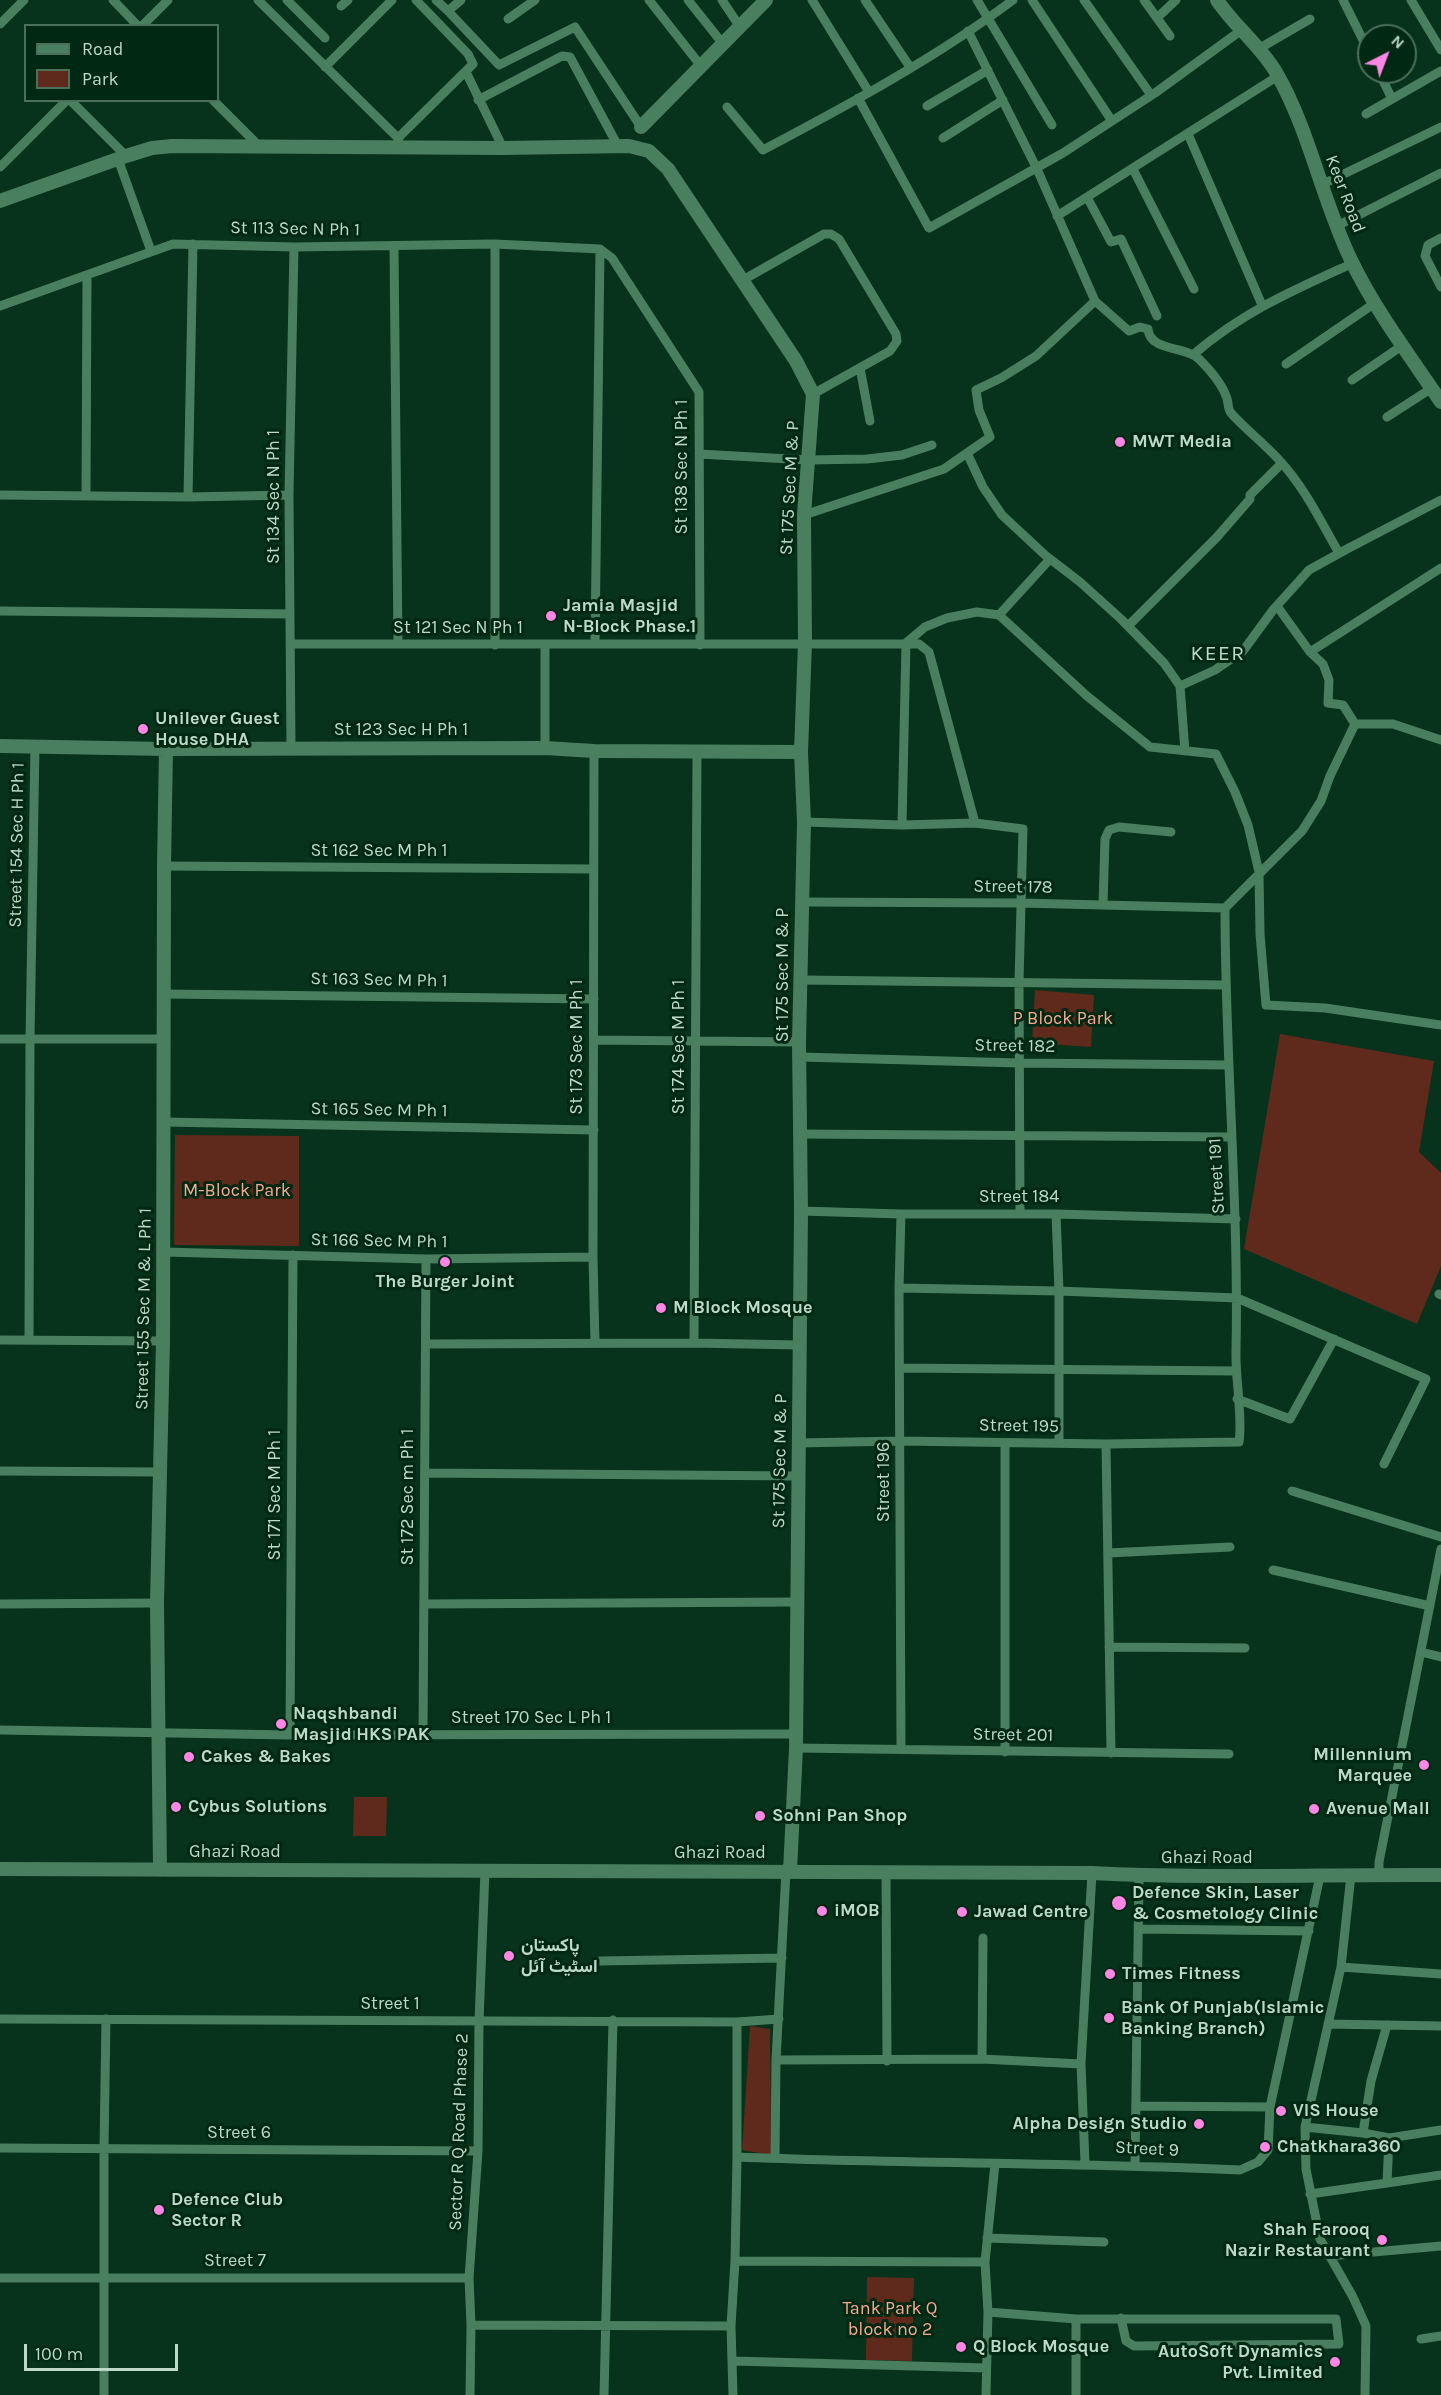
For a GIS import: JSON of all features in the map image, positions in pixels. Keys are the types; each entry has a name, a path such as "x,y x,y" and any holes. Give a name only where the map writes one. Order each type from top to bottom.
{"street":[{"path":"0,24 24,0"},
{"path":"112,0 138,24"},
{"path":"142,24 168,0"},
{"path":"258,0 400,143"},
{"path":"287,0 325,38"},
{"path":"325,66 392,0"},
{"path":"400,143 473,64 468,54 417,0"},
{"path":"436,0 499,65 575,27 641,127 740,27 759,3"},
{"path":"448,11 460,0"},
{"path":"508,19 535,0"},
{"path":"649,0 701,66"},
{"path":"688,0 723,44"},
{"path":"722,0 740,27"},
{"path":"812,0 869,92"},
{"path":"865,0 910,67"},
{"path":"977,0 1052,125"},
{"path":"727,107 763,150 869,92 987,19 1012,0"},
{"path":"1032,0 1112,121"},
{"path":"1084,0 1152,95"},
{"path":"1144,0 1170,36"},
{"path":"1157,18 1176,0"},
{"path":"1343,0 1357,28"},
{"path":"1411,0 1441,50"},
{"name":"Keer Road","path":"1224,2 1260,48 1278,76 1303,131 1321,185 1353,263 1375,303 1441,402"},
{"path":"1260,48 1310,19"},
{"path":"858,98 930,228 1037,169 1152,95 1243,29"},
{"path":"968,31 1037,169 1095,301 1129,331 1140,327 1148,329 1154,342 1194,354 1215,377 1226,396 1229,410 1282,463 1306,495 1339,553"},
{"path":"478,100 562,56 570,57 623,146"},
{"path":"927,106 988,70"},
{"path":"1366,114 1441,71"},
{"path":"466,72 503,148"},
{"path":"1058,216 1278,76"},
{"path":"1385,84 1392,99"},
{"path":"943,138 1003,100"},
{"path":"0,167 67,102"},
{"path":"71,102 122,157 150,251"},
{"path":"215,102 259,146"},
{"path":"1321,185 1441,127"},
{"path":"1188,134 1262,305"},
{"path":"0,201 122,157 152,148 172,146 400,143 503,148 623,146 649,151 668,169 796,361 813,394 890,351 897,340 896,334 835,235 824,234 743,280"},
{"path":"1133,169 1194,289"},
{"path":"1337,226 1441,173"},
{"path":"1087,197 1111,243 1121,238 1157,316"},
{"path":"1441,238 1428,245 1425,256 1441,287"},
{"name":"St 113 Sec N Ph 1","path":"0,306 173,244 294,247 495,244 600,249"},
{"path":"188,497 193,244"},
{"path":"495,244 495,645"},
{"path":"394,246 398,644"},
{"name":"St 134 Sec N Ph 1","path":"291,748 289,495 294,247"},
{"path":"595,643 600,249"},
{"name":"St 138 Sec N Ph 1","path":"600,249 612,258 699,392 700,645"},
{"path":"1194,354 1214,336 1262,305 1353,263"},
{"path":"86,495 87,276"},
{"path":"804,515 944,469 990,437 979,410 976,390 1001,378 1036,356 1095,301"},
{"path":"1286,364 1375,303"},
{"path":"1352,380 1403,345"},
{"path":"860,368 870,421"},
{"path":"1387,417 1432,388"},
{"name":"St 175 Sec M & P","path":"788,1871 796,1748 801,1211 801,902 804,822 801,752 805,643 804,515 813,394"},
{"path":"699,454 808,460 867,459 902,455 932,445"},
{"path":"967,453 983,487 1002,515 1050,559 1080,582 1164,663 1180,686 1185,751"},
{"path":"1128,626 1217,537 1250,499 1250,495 1282,463"},
{"path":"0,495 188,497 289,495"},
{"path":"1180,686 1215,670 1243,651 1277,606 1309,570 1441,501"},
{"path":"999,615 1050,559"},
{"path":"1310,652 1441,568"},
{"path":"1277,606 1310,652 1323,664 1329,680 1328,703 1342,705 1356,724"},
{"path":"0,611 290,614"},
{"path":"902,825 906,643 925,627 947,618 978,612 999,615 1087,696 1150,747 1216,754 1248,825 1259,872 1260,934 1266,1005 1325,1008 1441,1025"},
{"path":"906,643 919,644 929,652 975,823"},
{"name":"St 121 Sec N Ph 1","path":"291,644 906,643"},
{"path":"545,644 545,748"},
{"path":"1356,724 1393,724 1441,740"},
{"path":"1225,908 1302,831 1321,801 1330,776 1356,724"},
{"name":"St 123 Sec H Ph 1","path":"0,746 545,748 594,751 801,752"},
{"name":"Street 154 Sec H Ph 1","path":"29,1340 30,1039 35,746"},
{"name":"Street 155 Sec M & L Ph 1","path":"160,1870 157,1603 164,1252 163,1039 166,748"},
{"name":"St 173 Sec M Ph 1","path":"594,751 593,1257 595,1343"},
{"name":"St 174 Sec M Ph 1","path":"694,1343 697,752"},
{"path":"804,822 902,825 975,823 1023,829 1019,982 1020,1213"},
{"path":"1103,905 1105,839 1109,830 1119,827 1171,832"},
{"name":"St 162 Sec M Ph 1","path":"164,866 594,869"},
{"name":"Street 178","path":"801,902 1021,903 1225,908"},
{"name":"Street 191","path":"1225,908 1225,985 1236,1219 1235,1371 1239,1442"},
{"path":"802,980 1225,985"},
{"name":"St 163 Sec M Ph 1","path":"164,994 594,999"},
{"path":"0,1039 163,1039"},
{"path":"594,1040 800,1042"},
{"name":"Street 182","path":"800,1057 1019,1063 1228,1065"},
{"name":"St 165 Sec M Ph 1","path":"164,1122 594,1130"},
{"path":"800,1134 1231,1137"},
{"name":"Street 184","path":"801,1211 901,1214 1020,1213 1236,1219"},
{"name":"Street 196","path":"901,1214 899,1288 901,1749"},
{"path":"1056,1214 1059,1291 1059,1443"},
{"name":"St 166 Sec M Ph 1","path":"164,1252 426,1259 593,1257"},
{"name":"St 171 Sec M Ph 1","path":"291,1735 293,1255"},
{"name":"St 172 Sec m Ph 1","path":"423,1735 426,1259"},
{"path":"899,1288 1237,1298 1426,1379 1384,1464"},
{"path":"1237,1399 1290,1419 1334,1339"},
{"path":"0,1340 163,1341"},
{"path":"426,1344 800,1345"},
{"path":"900,1368 1235,1371"},
{"name":"Street 195","path":"798,1443 1239,1442"},
{"path":"1005,1443 1005,1752"},
{"path":"1106,1444 1111,1753"},
{"path":"0,1471 158,1472"},
{"path":"425,1473 797,1476"},
{"path":"1292,1491 1441,1537"},
{"path":"1108,1553 1230,1547"},
{"path":"1379,1874 1381,1851 1441,1550"},
{"path":"1273,1570 1430,1606"},
{"path":"424,1605 796,1602"},
{"path":"0,1604 157,1603"},
{"path":"1109,1647 1245,1648"},
{"path":"1421,1652 1441,1658"},
{"name":"Street 170 Sec L Ph 1","path":"0,1730 291,1735 795,1734"},
{"name":"Street 201","path":"796,1748 1229,1754"},
{"name":"Ghazi Road","path":"0,1869 1441,1875"},
{"name":"Sector R Q Road Phase 2","path":"470,2395 469,2278 478,2151 479,2020 485,1871"},
{"path":"775,2158 776,2060 788,1871"},
{"path":"886,1872 887,2061"},
{"path":"1085,2163 1081,2064 1092,1873"},
{"path":"1135,2165 1139,1875"},
{"path":"1351,1875 1341,1967 1305,2127 1306,2169 1320,2239 1344,2280 1366,2326 1365,2395"},
{"name":"Street 9","path":"737,2157 995,2164 1085,2163 1240,2170 1258,2162 1268,2150 1270,2107 1320,1876"},
{"path":"1139,1929 1309,1931"},
{"path":"982,2059 983,1938"},
{"path":"600,1961 782,1958"},
{"path":"1341,1967 1441,1974"},
{"name":"Street 1","path":"0,2019 737,2022 779,2019"},
{"path":"104,2395 106,2019"},
{"path":"604,2395 613,2020"},
{"path":"733,2395 734,2361 731,2326 735,2261 737,2022"},
{"path":"1328,2024 1441,2026"},
{"path":"1363,2133 1371,2081 1387,2025"},
{"path":"776,2060 982,2059 1081,2064"},
{"path":"1137,2106 1270,2107"},
{"path":"1305,2127 1389,2138 1441,2130"},
{"path":"1387,2183 1389,2138"},
{"name":"Street 6","path":"0,2148 478,2151"},
{"path":"986,2395 988,2312 985,2262 995,2164"},
{"path":"1310,2194 1441,2175"},
{"path":"987,2238 1104,2242"},
{"path":"1329,2256 1441,2246"},
{"path":"735,2261 985,2262"},
{"name":"Street 7","path":"0,2278 469,2278"},
{"path":"988,2312 1076,2319 1121,2318 1336,2319 1339,2344 1134,2346 1126,2341 1121,2318"},
{"path":"1076,2319 1076,2395"},
{"path":"471,2325 731,2326"},
{"path":"1421,2339 1441,2336"},
{"path":"734,2361 986,2368"}],"green space":[{"name":"P Block Park","path":"1035,990 1094,995 1091,1047 1032,1043"},
{"path":"1280,1034 1434,1061 1419,1152 1441,1173 1441,1266 1417,1324 1244,1249"},
{"name":"M-Block Park","path":"175,1135 299,1136 299,1246 174,1245"},
{"path":"354,1797 387,1797 386,1836 353,1836"},
{"path":"750,2026 770,2029 771,2155 742,2150"},
{"name":"Tank Park Q block no 2","path":"867,2277 914,2278 912,2361 866,2360"}],"place":[{"name":"MWT Media","path":"1120,442"},
{"name":"Jamia Masjid N-Block Phase.1","path":"551,616"},
{"name":"Unilever Guest House DHA","path":"143,729"},
{"name":"The Burger Joint","path":"445,1262"},
{"name":"M Block Mosque","path":"661,1308"},
{"name":"Naqshbandi Masjid HKS PAK","path":"281,1724"},
{"name":"Cakes & Bakes","path":"189,1757"},
{"name":"Millennium Marquee","path":"1424,1765"},
{"name":"Cybus Solutions","path":"176,1807"},
{"name":"Avenue Mall","path":"1314,1809"},
{"name":"Sohni Pan Shop","path":"760,1816"},
{"name":"Defence Skin, Laser & Cosmetology Clinic","path":"1119,1903"},
{"name":"iMOB","path":"822,1911"},
{"name":"Jawad Centre","path":"962,1912"},
{"name":"پاکستان اسٹیٹ آئل","path":"509,1956"},
{"name":"Times Fitness","path":"1110,1974"},
{"name":"Bank Of Punjab(Islamic Banking Branch)","path":"1109,2018"},
{"name":"VIS House","path":"1281,2111"},
{"name":"Alpha Design Studio","path":"1199,2124"},
{"name":"Chatkhara360","path":"1265,2147"},
{"name":"Defence Club Sector R","path":"159,2210"},
{"name":"Shah Farooq Nazir Restaurant","path":"1382,2240"},
{"name":"Q Block Mosque","path":"961,2347"},
{"name":"AutoSoft Dynamics Pvt. Limited","path":"1335,2362"}],"district":[{"name":"KEER","path":"1218,654"}]}
